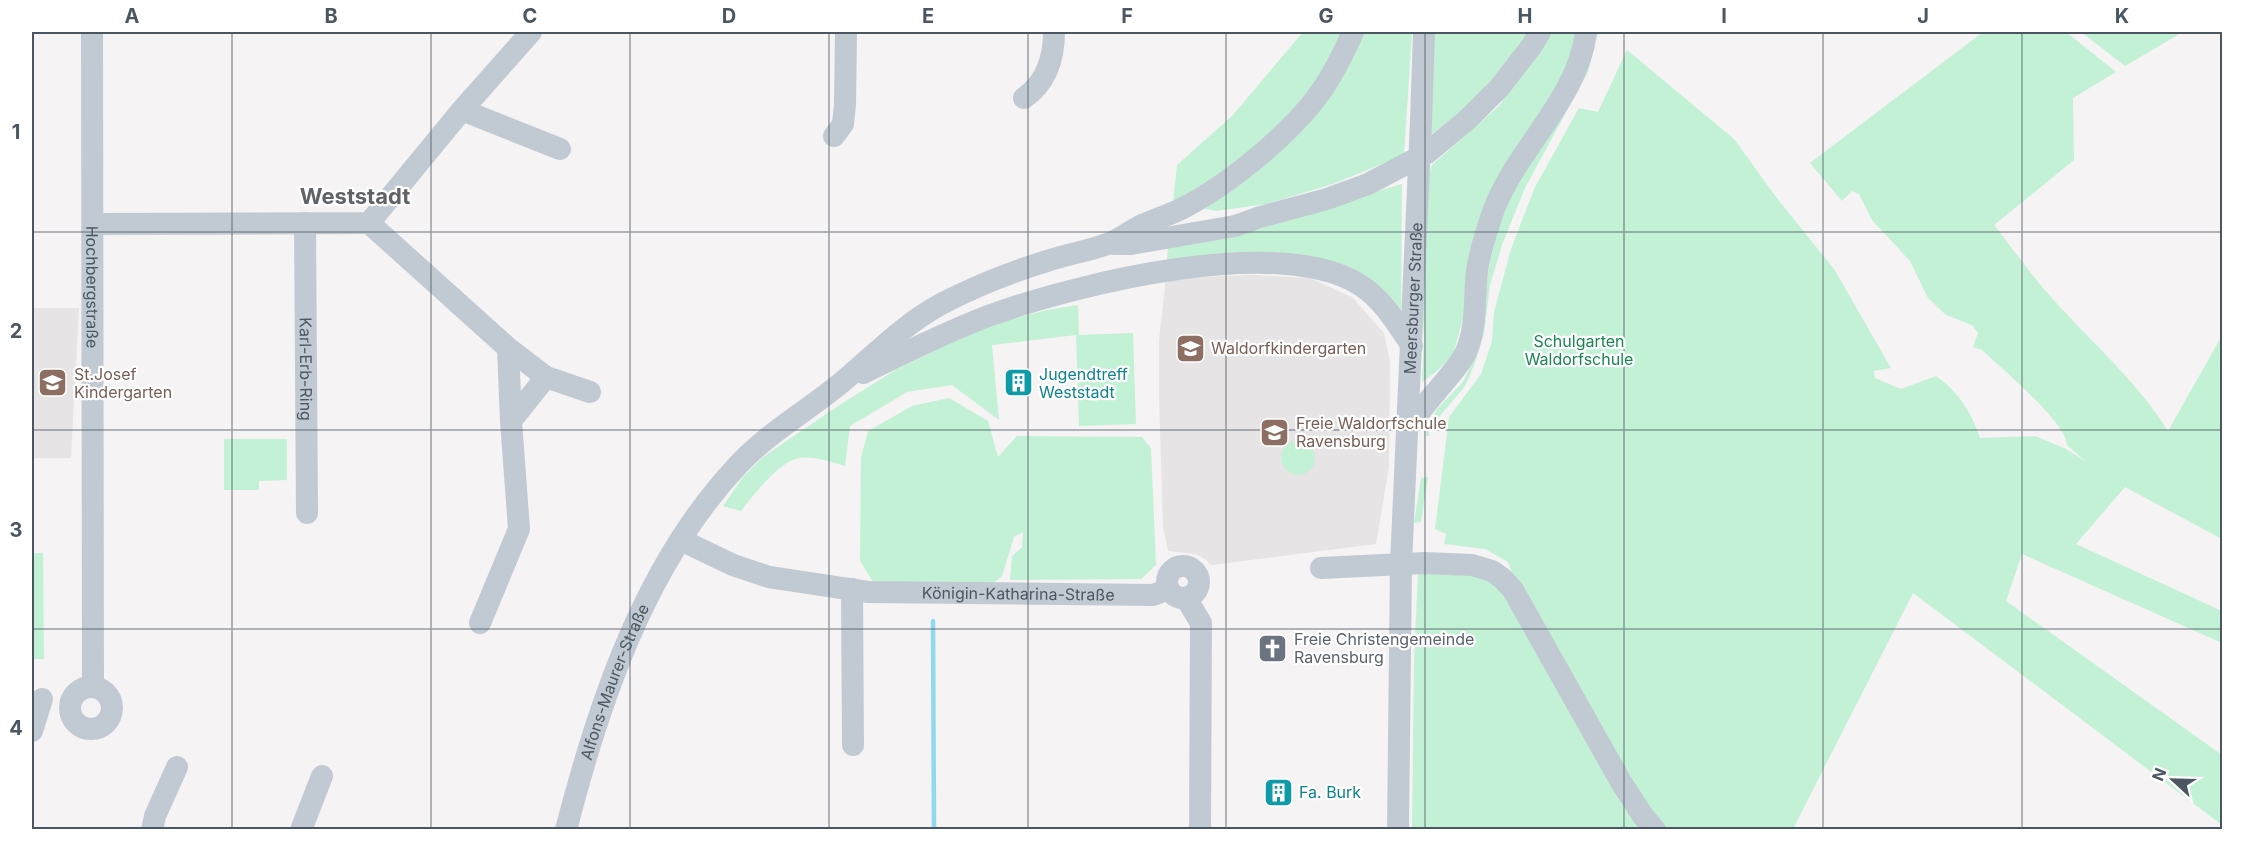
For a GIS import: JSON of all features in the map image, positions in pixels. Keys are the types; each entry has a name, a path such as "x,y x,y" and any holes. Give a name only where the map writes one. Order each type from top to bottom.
{"street":[{"name":"Hochbergstraße","path":"92,32 93,687"},
{"path":"369,224 462,110 531,32"},
{"path":"834,136 843,124 846,32"},
{"path":"1024,98 1036,90 1043,81 1053,53 1054,32"},
{"path":"840,384 909,323 944,303 1006,275 1109,244 1143,225 1180,209 1266,151 1298,119 1328,81 1353,32"},
{"name":"Meersburger Straße","path":"1398,830 1401,564 1424,32"},
{"path":"1109,244 1131,244 1205,233 1235,226 1368,184 1427,153 1467,120 1499,88 1532,46 1540,32"},
{"path":"1407,428 1450,377 1467,349 1472,332 1477,269 1494,209 1509,177 1566,91 1586,32"},
{"path":"462,110 560,149"},
{"path":"1180,209 1214,218 1260,217"},
{"path":"93,224 369,224 508,348 546,377 590,392"},
{"name":"Karl-Erb-Ring","path":"305,224 307,513"},
{"path":"840,384 989,315 1021,305 1135,275 1203,266 1263,262 1317,267 1341,275 1363,287 1382,304 1412,346"},
{"path":"480,623 519,530 508,348"},
{"path":"511,421 546,377"},
{"name":"Alfons-Maurer-Straße","path":"566,830 598,717 621,656 646,602 681,540 711,499 753,450 840,384"},
{"path":"681,540 733,565 769,577 860,590 853,745"},
{"path":"1321,568 1401,564 1472,565 1492,571 1502,578 1518,600 1621,782 1655,830"},
{"name":"Königin-Katharina-Straße","path":"860,590 1153,595 1177,593 1201,623 1200,830"},
{"path":"32,730 42,699"},
{"path":"152,830 155,816 177,767"},
{"path":"301,830 322,776"}],"shaded area":[{"name":"Freie Waldorfschule Ravensburg","path":"1253,275 1310,278 1352,297 1384,333 1390,362 1389,467 1376,544 1212,565 1195,554 1168,551 1163,527 1159,397 1159,340 1166,278"},
{"name":"St.Josef Kindergarten","path":"32,308 79,308 71,458 32,458"}],"green space":[{"path":"1303,32 1346,32 1311,93 1240,162 1173,203 1177,165 1232,116"},
{"path":"1363,32 1412,32 1404,155 1333,184 1266,204 1216,211 1197,207 1233,184"},
{"path":"1431,32 1530,32 1508,62 1464,109 1424,140"},
{"path":"1550,32 1576,32 1573,49 1559,84 1531,126 1463,318 1453,355 1422,382 1424,339 1417,211 1432,165 1499,106"},
{"path":"1594,32 1598,32 1588,72 1525,188 1502,245 1490,285 1484,334 1475,363 1465,386 1430,428 1429,436 1426,436 1427,425 1437,409 1463,382 1476,354 1484,292 1500,216"},
{"name":"Schulgarten Waldorfschule","path":"1983,32 2066,32 2116,72 2073,98 2074,160 1994,225 2044,289 2142,395 2168,431 2220,339 2222,320 2222,539 2125,487 2076,544 2222,611 2222,643 2022,554 2006,601 2222,755 2222,825 1913,593 1793,829 1663,829 1655,822 1517,586 1508,562 1485,549 1444,544 1446,534 1435,529 1449,417 1481,374 1492,341 1494,312 1511,249 1535,187 1579,108 1598,112 1627,50 1734,139 1776,197 1834,269 1891,368 1874,371 1875,378 1901,389 1936,376 1951,388 1963,403 1980,438 2035,436 2066,449 2086,462 2067,445 2064,435 2045,410 1982,350 1973,347 1978,333 1972,325 1946,315 1928,298 1910,261 1872,220 1859,194 1852,191 1842,201 1810,163"},
{"path":"2081,32 2183,32 2125,66"},
{"path":"1402,184 1401,324 1361,280 1167,260 1168,244"},
{"path":"1078,305 1079,335 1133,333 1136,424 1079,426 1076,335 992,345 999,420 952,385 907,392 850,426 845,466 817,459 792,460 775,472 741,511 723,506 743,477 763,457 897,369 988,325 1047,310"},
{"path":"949,398 988,421 998,457 1017,436 1142,437 1151,448 1156,565 1141,579 1010,580 1012,556 1022,547 1023,532 1014,537 1002,576 990,586 873,582 860,561 861,458 868,431 912,406"},
{"path":"224,439 287,439 287,480 259,481 259,490 224,490"},
{"path":"1298,441 1310,446 1315,458 1310,470 1298,475 1286,470 1281,458 1286,446"},
{"path":"1428,477 1421,522 1414,523 1421,478"},
{"path":"32,553 43,553 44,659 32,659"},
{"path":"1418,573 1478,574 1497,579 1644,829 1412,829 1414,660"}],"waterway":[{"path":"933,621 934,830"}],"place":[{"name":"Waldorfkindergarten","path":"1190,348"},
{"name":"St.Josef Kindergarten","path":"53,383"},
{"name":"Jugendtreff Weststadt","path":"1018,383"},
{"name":"Freie Waldorfschule Ravensburg","path":"1275,432"},
{"name":"Freie Christengemeinde Ravensburg","path":"1273,648"},
{"name":"Fa. Burk","path":"1278,792"}],"district":[{"name":"Weststadt","path":"355,196"}]}
